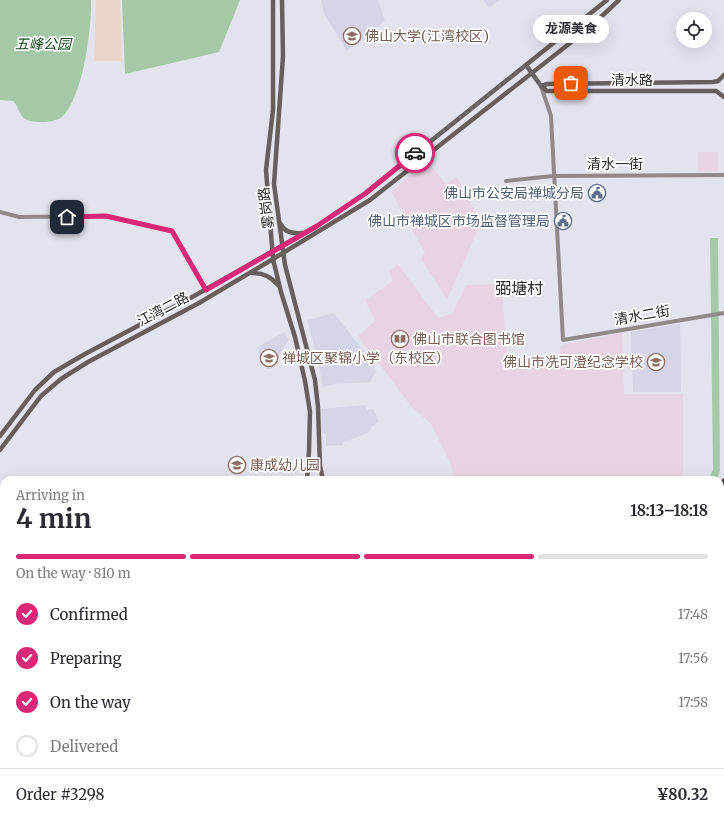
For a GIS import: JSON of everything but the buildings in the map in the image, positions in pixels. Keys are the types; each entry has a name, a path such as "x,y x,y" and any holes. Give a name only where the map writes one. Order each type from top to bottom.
{"main road":[{"name":"雾岗路","path":"273,0 273,110 266,170 272,251 280,286 295,337 310,412 308,476"},
{"name":"雾岗路","path":"282,0 283,56 274,184 285,265 314,380 318,407 320,467 322,476"},
{"name":"江湾二路","path":"0,436 35,390 54,372 206,290 306,232 366,193 607,0"},
{"name":"江湾二路","path":"1,448 41,396 60,379 88,362 250,273 370,200 588,29 619,0"},
{"path":"526,65 541,86 547,84 713,82 718,81 724,75"},
{"path":"673,82 673,91"},
{"path":"596,83 596,91"},
{"path":"637,83 637,91"},
{"name":"清水路","path":"541,86 547,91 716,91 724,97"},
{"path":"278,220 282,228 290,232 298,234 306,232"},
{"path":"250,273 261,273 272,278 280,286"},
{"path":"319,476 320,467"}],"street":[{"path":"541,86 551,116 553,176"},
{"name":"清水一街","path":"506,180 553,176 724,175"},
{"name":"清水二街","path":"553,176 563,340 724,313"},
{"path":"0,212 19,217 106,216 172,231 206,290"}],"shaded area":[{"path":"96,0 120,0 122,61 94,61"},
{"name":"佛山大学(江湾校区)","path":"321,0 378,0 385,21 347,51 324,14"},
{"name":"佛山大学(江湾校区)","path":"483,0 500,0 489,8"},
{"path":"698,152 718,152 718,171 698,171"},
{"path":"427,161 446,184 457,177 481,223 447,300 421,259 425,253 391,191"},
{"path":"398,264 438,318 452,314 466,285 502,284 507,363 559,356 561,345 622,333 624,394 683,394 683,476 455,476 431,424 411,406 358,336 375,321 365,300 393,281 389,271"},
{"path":"334,313 373,363 376,371 370,382 336,384 323,387 316,352 307,320"},
{"name":"佛山市冼可澄纪念学校","path":"680,324 681,392 633,392 631,332"},
{"name":"禅城区聚锦小学（东校区）","path":"284,332 289,340 271,369 267,369 256,348"},
{"path":"365,405 367,410 373,409 379,421 368,433 342,443 343,445 326,446 326,434 322,432 321,409"},
{"name":"康成幼儿园","path":"237,456 238,461 241,460 245,467 241,475 232,468 229,461 229,458"}],"green space":[{"name":"五峰公园","path":"0,0 91,0 88,44 81,79 69,108 59,119 45,122 27,120 24,119 13,101 0,100"},
{"path":"122,0 240,0 219,52 125,74"},
{"path":"710,238 718,238 720,470 718,476 710,476 713,470"}],"way so far":[{"path":"415,153 526,65 541,86 547,84 571,83"}],"place":[{"name":"佛山大学(江湾校区)","path":"352,36"},
{"name":"龙源美食","path":"571,83"},
{"name":"佛山市公安局禅城分局","path":"597,193"},
{"name":"佛山市禅城区市场监督管理局","path":"563,221"},
{"name":"佛山市联合图书馆","path":"400,339"},
{"name":"禅城区聚锦小学（东校区）","path":"269,358"},
{"name":"佛山市冼可澄纪念学校","path":"656,362"},
{"name":"康成幼儿园","path":"237,465"}],"district":[{"name":"弼塘村","path":"519,288"}],"route":[{"path":"67,217 106,216 172,231 206,290 317,226 366,193 415,153"}]}
